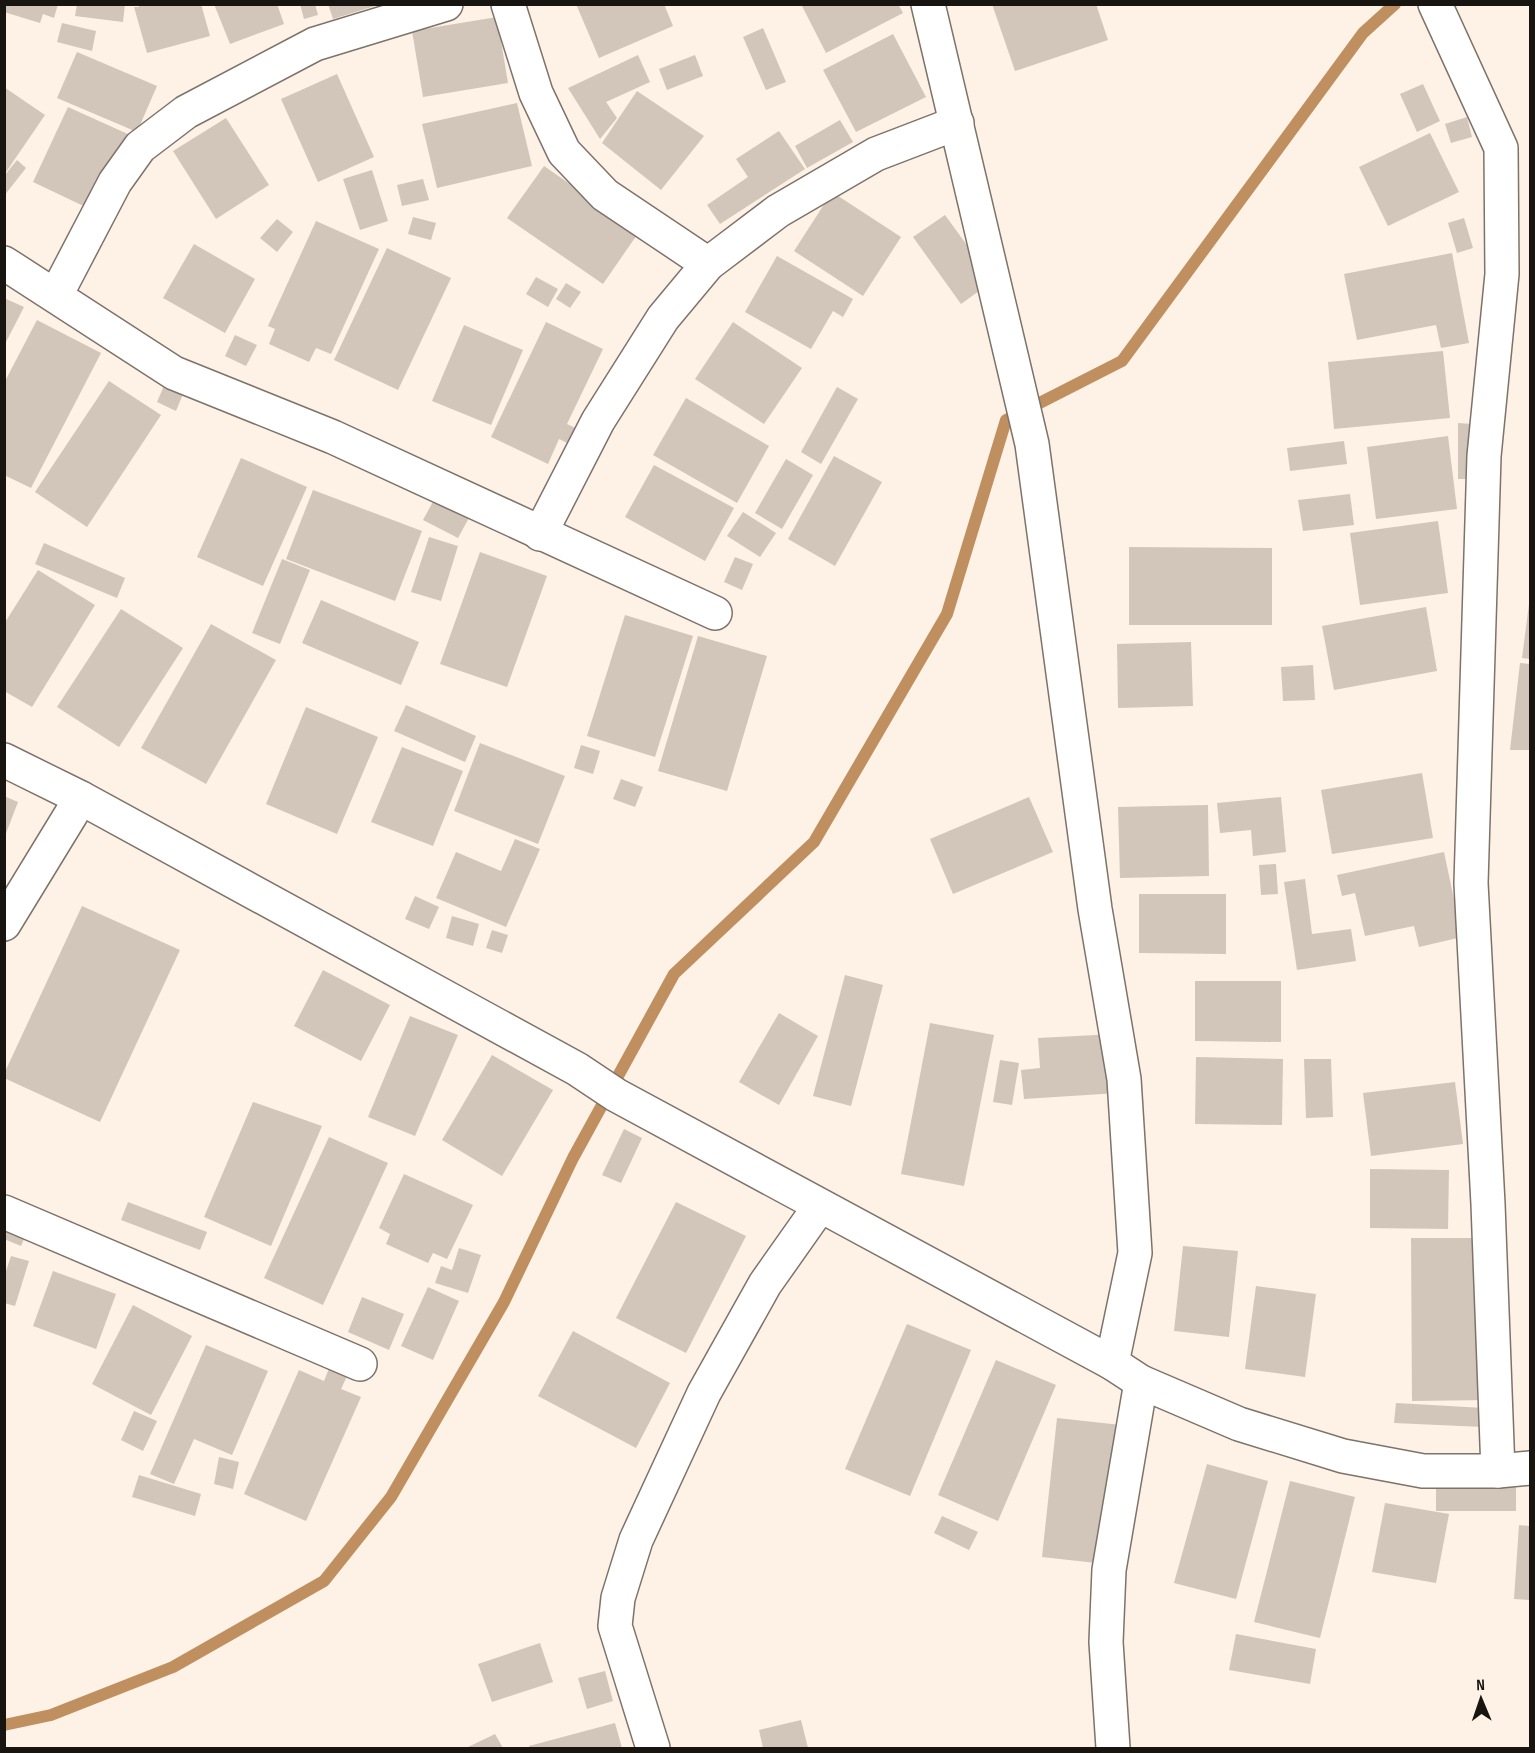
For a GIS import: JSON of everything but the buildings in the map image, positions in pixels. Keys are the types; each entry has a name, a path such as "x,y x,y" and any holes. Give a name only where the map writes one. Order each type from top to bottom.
{"street":[{"path":"56,295 115,182 141,147 186,112 315,44 446,4"},
{"path":"508,4 536,93 564,152 605,195 708,264"},
{"path":"928,4 1032,444 1095,909 1124,1079 1135,1253 1112,1363"},
{"path":"1435,4 1500,148 1502,274 1484,456 1471,883 1488,1204 1498,1471"},
{"path":"540,534 598,421 663,318 708,264 778,211 876,154 957,123"},
{"path":"4,263 174,373 333,437 715,613"},
{"path":"4,760 81,798 577,1069 616,1095 1112,1363 1141,1382 1239,1424 1342,1456 1423,1471 1498,1471 1530,1468"},
{"path":"4,924 81,798"},
{"path":"653,1749 615,1626 618,1598 636,1540 704,1393 765,1284 820,1206"},
{"path":"4,1212 360,1364"},
{"path":"1113,1741 1106,1642 1109,1570 1141,1382"}],"waterway":[{"path":"4,1725 51,1715 173,1667 324,1581 391,1497 504,1302 573,1158 674,974 814,842 947,614 1006,420 1122,361 1363,33 1395,4"}]}
